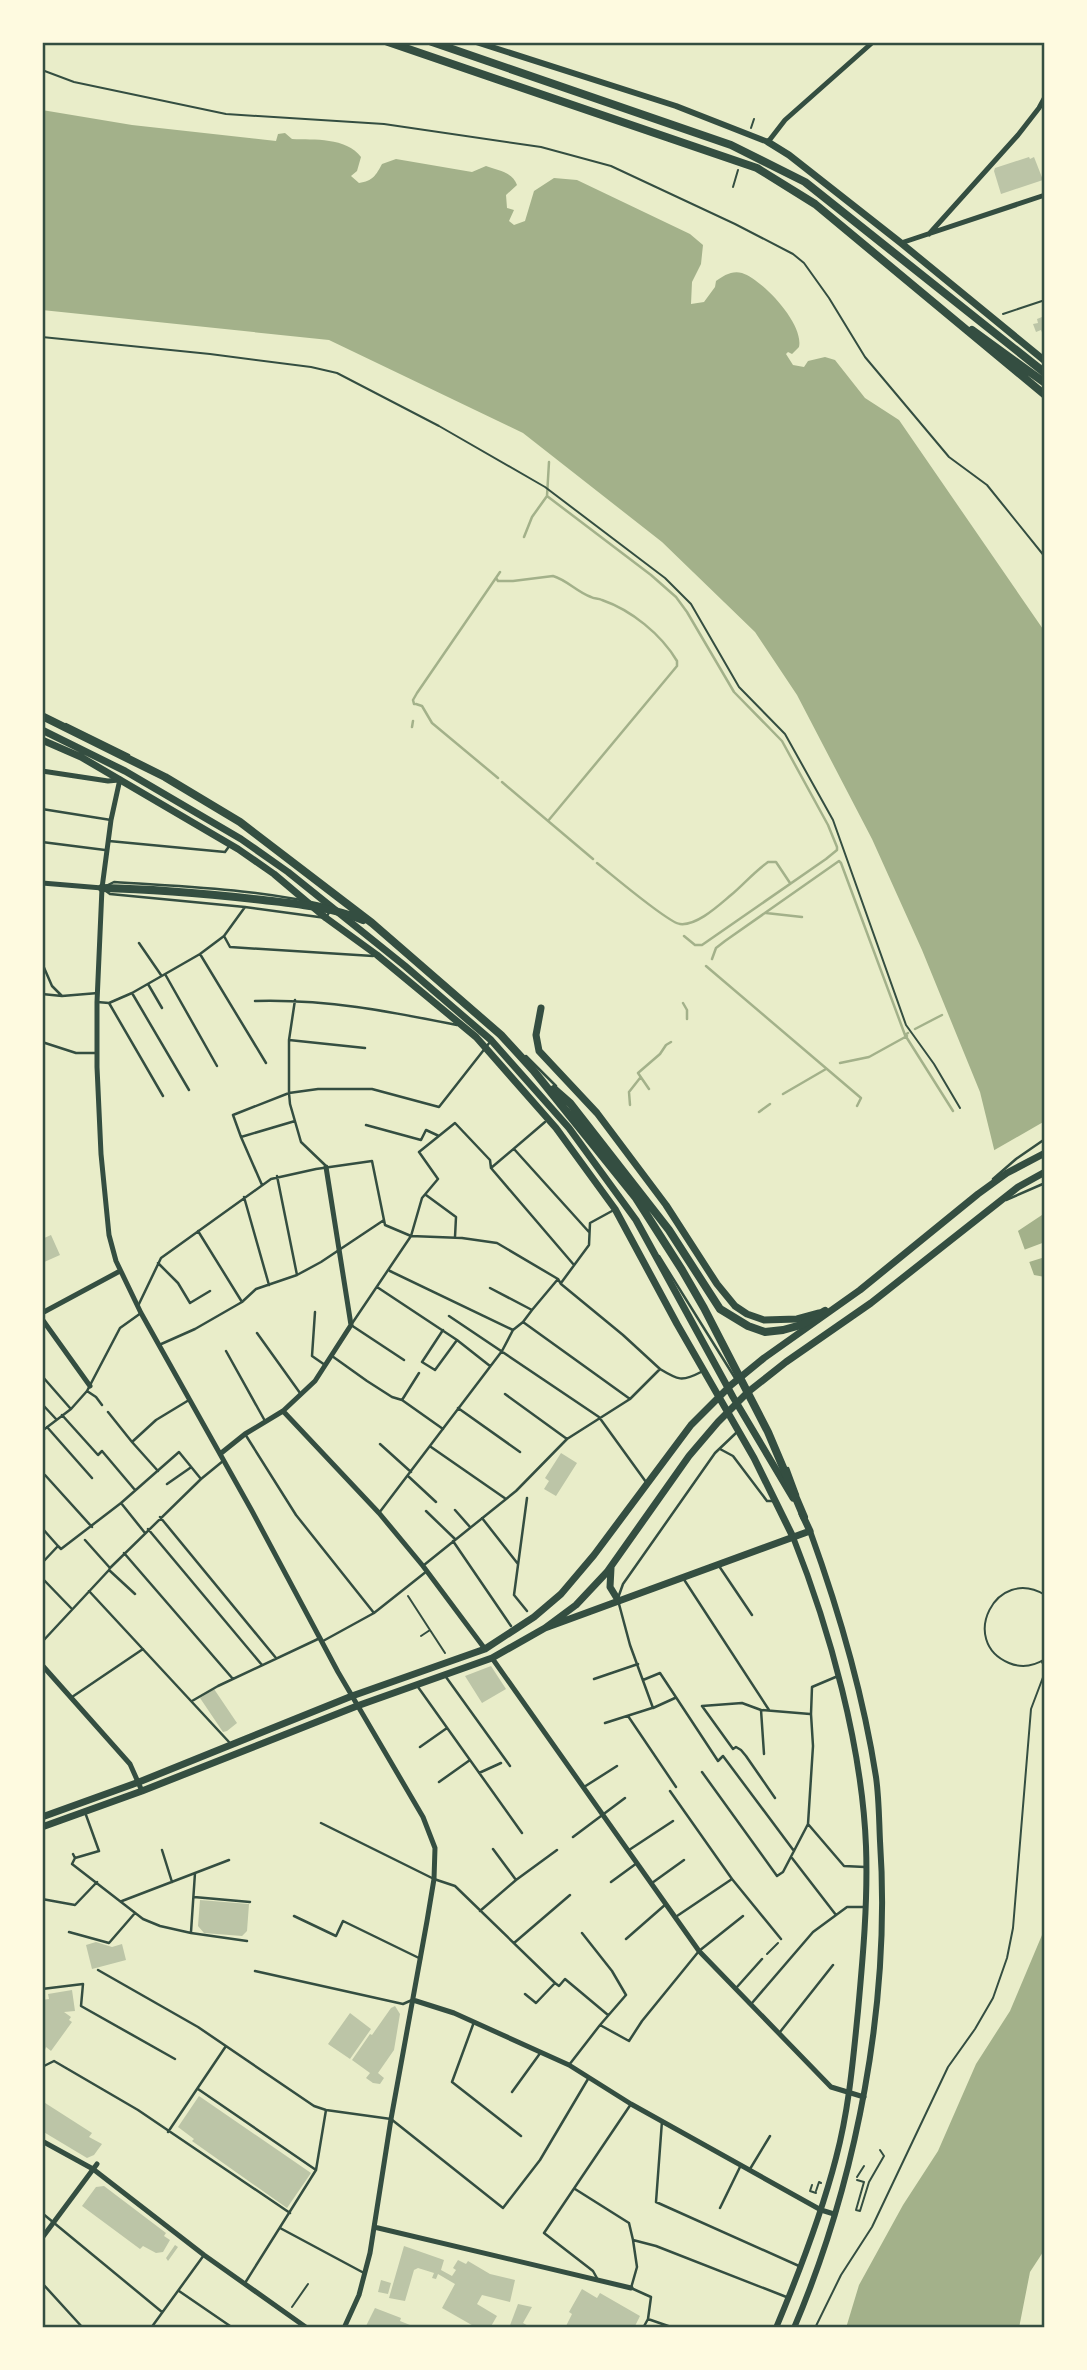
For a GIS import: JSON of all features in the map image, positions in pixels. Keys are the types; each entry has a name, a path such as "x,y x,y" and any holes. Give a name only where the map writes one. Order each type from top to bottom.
{"highway":[{"path":"388,42 757,168 815,204 1045,395"},
{"path":"432,42 731,145 805,182 1045,373"},
{"path":"946,314 987,338 1045,383"},
{"path":"42,714 165,777 240,822 372,923 501,1035 533,1070 636,1198 682,1270 768,1432 804,1517"},
{"path":"103,888 229,896 307,906 342,911 372,923"},
{"path":"533,1070 569,1103 669,1230 720,1308 734,1319 765,1332 801,1325 825,1311"}],"main road":[{"path":"768,142 789,155 901,243 1045,360"},
{"path":"42,730 125,771 241,839 332,907 491,1040 569,1129 636,1220 810,1531 545,1628"},
{"path":"42,740 81,757 274,874 326,918 377,955 487,1049 556,1128 615,1209 776,1501 793,1537"},
{"path":"541,1008 536,1035 539,1051 597,1113 666,1205 717,1284 735,1306 764,1320 797,1319 825,1311 860,1290"},
{"path":"42,1817 139,1782 352,1696 485,1648 534,1617 561,1594 594,1555 675,1445 707,1407 731,1385 860,1290 978,1194 1007,1173 1045,1153"},
{"path":"42,1827 142,1791 357,1706 492,1658 545,1628 576,1605 612,1565 689,1456 718,1422 762,1380 871,1303 1018,1187 1045,1172"},
{"path":"612,1565 610,1587 618,1600"}],"street":[{"path":"476,42 676,106 768,142 785,120 873,42"},
{"path":"929,234 1018,135 1045,97"},
{"path":"901,243 1045,195"},
{"path":"42,771 108,781 119,780"},
{"path":"125,771 119,780 108,841 97,1002 97,1053 109,1235 120,1271 141,1313 357,1706 432,1835 435,1848 434,1879 374,2227 359,2295 344,2328"},
{"path":"42,883 103,888"},
{"path":"221,1457 245,1434 284,1410 316,1381 351,1325 326,1167"},
{"path":"42,1313 120,1271"},
{"path":"42,1320 88,1388"},
{"path":"284,1410 379,1513 425,1568 485,1648"},
{"path":"794,2328 834,2214 864,2097 875,2025 881,1954 882,1867 877,1779 852,1662 810,1531"},
{"path":"776,2328 821,2210 850,2092 864,1938 866,1867 866,1843 856,1758 838,1676 814,1589 793,1537"},
{"path":"492,1658 699,1951 737,1987 831,2087 864,2097"},
{"path":"42,1665 130,1764 142,1791"},
{"path":"413,2000 454,2013 569,2065 631,2104 821,2210 834,2214"},
{"path":"42,2141 93,2169 204,2255 307,2328"},
{"path":"42,2238 97,2164"},
{"path":"374,2227 631,2288"}],"lane":[{"path":"42,714 94,736 241,819 386,931 486,1017 573,1102 671,1227 711,1291 734,1319"},
{"path":"42,809 111,820"},
{"path":"108,841 225,852 230,845"},
{"path":"42,842 107,850"},
{"path":"114,882 204,888 306,901 332,907 326,918 110,894 103,888 114,882"},
{"path":"97,1002 109,1003 132,993 201,954 224,936 245,907"},
{"path":"224,936 230,947 373,957"},
{"path":"139,943 163,975 217,1066"},
{"path":"201,954 266,1063"},
{"path":"42,963 52,986 62,996"},
{"path":"147,983 162,1008"},
{"path":"42,994 62,996 98,993"},
{"path":"132,993 189,1090"},
{"path":"255,1001 295,1000 370,1008 463,1026"},
{"path":"295,1000 289,1040 289,1093 301,1142 326,1167"},
{"path":"109,1003 163,1096"},
{"path":"289,1040 365,1048"},
{"path":"262,1185 233,1115 289,1093 318,1089 372,1089 439,1107 487,1049 491,1040"},
{"path":"42,1042 76,1053 97,1053"},
{"path":"242,1137 295,1121"},
{"path":"491,1168 545,1122"},
{"path":"404,1360 351,1325 411,1236 422,1198 438,1179 419,1152 454,1123 490,1160 491,1168 574,1265"},
{"path":"366,1125 421,1140 426,1130 439,1136"},
{"path":"978,1194 1016,1159 1045,1139"},
{"path":"514,1149 589,1232"},
{"path":"138,1306 161,1258 277,1176 372,1161 384,1223"},
{"path":"277,1176 297,1275"},
{"path":"987,1210 1013,1196 1045,1184"},
{"path":"426,1195 456,1217 455,1237"},
{"path":"244,1197 269,1285"},
{"path":"561,1284 589,1245 590,1223 615,1209"},
{"path":"636,1220 768,1429 795,1482 810,1531"},
{"path":"384,1223 411,1236 455,1237 497,1243 558,1279 660,1369 674,1378 686,1380 704,1370"},
{"path":"159,1345 242,1303 256,1289 297,1275 321,1262 340,1247 384,1223"},
{"path":"198,1231 242,1303"},
{"path":"158,1263 178,1283 190,1303 210,1291"},
{"path":"389,1271 513,1330"},
{"path":"379,1513 502,1351 513,1330 523,1322 558,1279"},
{"path":"377,1287 443,1330 490,1366"},
{"path":"490,1288 532,1310"},
{"path":"315,1312 312,1356 326,1366"},
{"path":"42,1431 71,1409 88,1388 120,1328 141,1313"},
{"path":"449,1316 599,1417 646,1482"},
{"path":"523,1322 630,1399"},
{"path":"443,1330 422,1362 435,1370 457,1340"},
{"path":"257,1332 301,1395"},
{"path":"226,1352 265,1421"},
{"path":"332,1356 443,1429"},
{"path":"192,1701 276,1658 322,1640 374,1614 454,1540 506,1499 567,1439 630,1399 660,1369"},
{"path":"402,1400 419,1373"},
{"path":"42,1376 71,1409"},
{"path":"88,1388 102,1405"},
{"path":"505,1394 567,1439"},
{"path":"132,1442 156,1420 189,1400"},
{"path":"42,1404 57,1419"},
{"path":"458,1408 520,1451"},
{"path":"107,1412 158,1471"},
{"path":"62,1415 98,1455 102,1451 135,1490"},
{"path":"47,1427 92,1478"},
{"path":"653,1708 618,1600 624,1584 720,1448 738,1431"},
{"path":"245,1434 296,1515 374,1614"},
{"path":"380,1444 411,1472"},
{"path":"430,1446 506,1499"},
{"path":"720,1448 733,1456 767,1501 776,1501"},
{"path":"42,1528 61,1549 92,1527 179,1452 201,1479"},
{"path":"42,1642 124,1553 221,1457"},
{"path":"167,1484 190,1468"},
{"path":"42,1477 45,1475 92,1527"},
{"path":"408,1476 436,1502"},
{"path":"527,1498 514,1595 527,1611"},
{"path":"121,1503 262,1665"},
{"path":"455,1510 470,1527"},
{"path":"426,1511 454,1540 511,1626"},
{"path":"160,1517 276,1658"},
{"path":"482,1518 518,1564"},
{"path":"85,1540 135,1594"},
{"path":"42,1563 58,1546"},
{"path":"124,1553 233,1679"},
{"path":"718,1564 752,1615"},
{"path":"682,1577 769,1710"},
{"path":"42,1578 71,1609"},
{"path":"89,1591 231,1745"},
{"path":"72,1697 142,1649"},
{"path":"593,1679 638,1664"},
{"path":"643,1680 660,1673 718,1761 723,1756 794,1851"},
{"path":"444,1674 510,1766"},
{"path":"702,1772 777,1875 783,1872 808,1824 813,1746 812,1687 838,1676"},
{"path":"416,1684 522,1833"},
{"path":"605,1723 675,1698"},
{"path":"775,1798 746,1756 736,1747 733,1749 702,1706 742,1703 761,1710 811,1714"},
{"path":"761,1710 764,1754"},
{"path":"628,1716 676,1787"},
{"path":"420,1747 447,1728"},
{"path":"439,1782 470,1760"},
{"path":"480,1773 500,1763"},
{"path":"583,1787 617,1766"},
{"path":"670,1791 732,1879 781,1940"},
{"path":"573,1838 625,1798"},
{"path":"85,1811 99,1851 74,1856 72,1864 135,1913 160,1926 247,1941"},
{"path":"61,1820 64,1829"},
{"path":"628,1851 673,1821"},
{"path":"321,1823 434,1879 455,1886 555,1983 559,1986 565,1979 608,2015"},
{"path":"808,1824 844,1866 866,1867"},
{"path":"493,1849 516,1880"},
{"path":"162,1850 172,1882"},
{"path":"480,1911 557,1850"},
{"path":"792,1858 836,1915"},
{"path":"122,1901 229,1860"},
{"path":"651,1883 684,1860"},
{"path":"611,1882 636,1863"},
{"path":"191,1933 195,1873"},
{"path":"675,1917 732,1879"},
{"path":"42,1899 75,1905 96,1882"},
{"path":"513,1943 570,1895"},
{"path":"194,1897 250,1902"},
{"path":"626,1939 666,1904"},
{"path":"752,2003 803,1942 846,1907 865,1907"},
{"path":"69,1932 109,1942 135,1913"},
{"path":"294,1916 336,1936 343,1921 421,1959"},
{"path":"600,2025 629,2041 699,1951 743,1916"},
{"path":"569,2065 626,1995 612,1971 582,1933"},
{"path":"737,1987 762,1959"},
{"path":"780,2032 833,1965"},
{"path":"98,1970 198,2026 314,2106 391,2119 503,2208 540,2160 590,2076"},
{"path":"255,1971 403,2004 413,2000"},
{"path":"525,1994 536,2003 555,1983"},
{"path":"42,1989 83,1984 81,2006 175,2059"},
{"path":"474,2022 452,2082 521,2136"},
{"path":"168,2132 226,2046"},
{"path":"512,2092 541,2052"},
{"path":"42,2067 54,2061 138,2110 290,2213"},
{"path":"198,2089 316,2170"},
{"path":"598,2280 593,2271 544,2233 631,2104"},
{"path":"245,2283 316,2170 326,2110"},
{"path":"662,2121 656,2202 801,2267"},
{"path":"749,2170 770,2136"},
{"path":"720,2208 741,2165"},
{"path":"575,2189 629,2223 637,2267 631,2288 651,2297 648,2319 643,2328"},
{"path":"42,2213 55,2221 162,2312"},
{"path":"281,2228 365,2273"},
{"path":"633,2240 656,2246 789,2298"},
{"path":"151,2328 204,2255"},
{"path":"42,2283 83,2328"},
{"path":"179,2291 233,2328"},
{"path":"648,2319 674,2328"}],"path":[{"path":"42,70 74,82 226,114 384,124 541,146 611,166 735,225 793,254 804,263 865,357 949,457 987,485 1045,557"},
{"path":"992,317 1045,300"},
{"path":"42,337 210,354 312,367 337,373 439,426 545,488 665,578 691,604 739,687 785,734 833,820 906,1025 934,1064 960,1108"},
{"path":"815,2328 841,2275 872,2227 948,2067 993,1998 1007,1958 1013,1928 1031,1709 1045,1670 1043,1660 1020,1666 999,1658 986,1639 984,1624 993,1603 1004,1593 1026,1588 1045,1595"},
{"path":"404,1589 451,1661"},
{"path":"421,1636 430,1630"},
{"path":"762,1959 781,1940"},
{"path":"864,2166 857,2179 864,2182 856,2210 860,2211 869,2182 884,2156 880,2150"},
{"path":"287,2314 308,2284"}],"shaded area":[{"path":"42,110 132,125 276,141 278,134 285,133 292,139 338,143 347,146 361,157 357,171 351,176 359,183 374,177 382,164 396,159 472,172 486,166 504,172 512,177 517,185 506,195 507,208 514,210 509,221 514,225 525,221 534,191 554,178 577,180 690,234 703,245 701,264 692,282 691,304 704,302 715,287 716,281 728,274 738,272 751,277 771,293 795,327 799,347 792,354 786,354 793,365 804,367 808,361 825,357 835,360 865,398 899,420 1045,632 1045,1277 1034,1275 1006,1198 980,1092 922,950 872,839 797,695 755,632 662,542 523,433 329,340 42,310"},
{"path":"1045,1919 1045,2249 1030,2272 1019,2328 846,2328 859,2285 903,2205 938,2151 976,2064 1010,2011 1042,1935"}],"pier":[{"path":"1045,1121 1045,1213 1015,1233 991,1152"},
{"path":"1045,1242 1045,1257 1026,1263 1021,1251"}],"building":[{"path":"1034,157 1043,180 1001,194 995,168"},
{"path":"1042,317 1045,320 1045,339 1041,330 1036,332 1033,324 1038,323 1037,319"},
{"path":"51,1235 60,1255 42,1263 42,1239"},
{"path":"561,1453 577,1463 556,1496 544,1489 549,1481 545,1478"},
{"path":"491,1666 506,1689 482,1703 465,1676"},
{"path":"214,1689 237,1723 227,1731 223,1732 200,1698"},
{"path":"200,1900 249,1904 247,1931 242,1936 204,1933 198,1926"},
{"path":"96,1942 112,1947 122,1944 126,1960 92,1969 86,1945"},
{"path":"72,1990 75,2011 64,2012 71,2017 69,2020 72,2022 51,2051 46,2047 45,2050 42,2048 42,2000 49,1999 48,1994"},
{"path":"395,2006 400,2014 394,2050 378,2073 384,2078 380,2084 373,2083 366,2078 370,2073 352,2060 370,2034 372,2035"},
{"path":"350,2013 371,2029 350,2059 328,2044"},
{"path":"199,2096 311,2173 287,2208 192,2141 194,2139 178,2127"},
{"path":"42,2101 92,2133 89,2137 102,2144 94,2155 87,2158 42,2131"},
{"path":"104,2186 166,2233 164,2236 170,2240 163,2252 156,2253 143,2246 140,2249 82,2206 96,2187"},
{"path":"175,2245 178,2247 168,2261 166,2258"},
{"path":"404,2246 444,2260 441,2270 452,2276 458,2260 466,2264 468,2261 490,2274 515,2280 510,2302 482,2295 477,2304 497,2316 490,2328 477,2328 442,2308 455,2284 438,2274 436,2279 432,2278 434,2273 418,2268 414,2270 405,2301 389,2298"},
{"path":"381,2280 391,2283 388,2294 378,2292"},
{"path":"582,2289 597,2298 600,2293 640,2316 634,2328 565,2328 572,2314 569,2312"},
{"path":"518,2304 532,2307 523,2323 532,2328 509,2328"},
{"path":"375,2308 401,2318 400,2321 410,2325 409,2328 365,2328"}],"waterway":[{"path":"524,537 532,517 547,496 549,462"},
{"path":"547,496 676,597 734,692 782,741 828,825 837,847 826,859 702,945 695,945 684,936"},
{"path":"414,704 417,693 500,572"},
{"path":"496,578 498,581 553,576 558,578 586,595 613,604 634,617 663,641 677,661 677,666 548,821"},
{"path":"416,704 422,706 432,723 498,778"},
{"path":"412,727 413,721"},
{"path":"502,782 593,859"},
{"path":"712,959 716,948 725,941 839,861 905,1035"},
{"path":"597,863 652,907 680,924 693,922 707,914 768,862 776,862 790,883"},
{"path":"766,913 802,917"},
{"path":"706,966 861,1098 857,1106"},
{"path":"683,1003 687,1010 687,1019"},
{"path":"915,1029 942,1015"},
{"path":"908,1033 905,1035 953,1111"},
{"path":"840,1063 869,1057 907,1036"},
{"path":"649,1089 638,1073 671,1042"},
{"path":"783,1094 826,1069"},
{"path":"630,1105 629,1092 640,1078"},
{"path":"759,1112 770,1104"}]}
